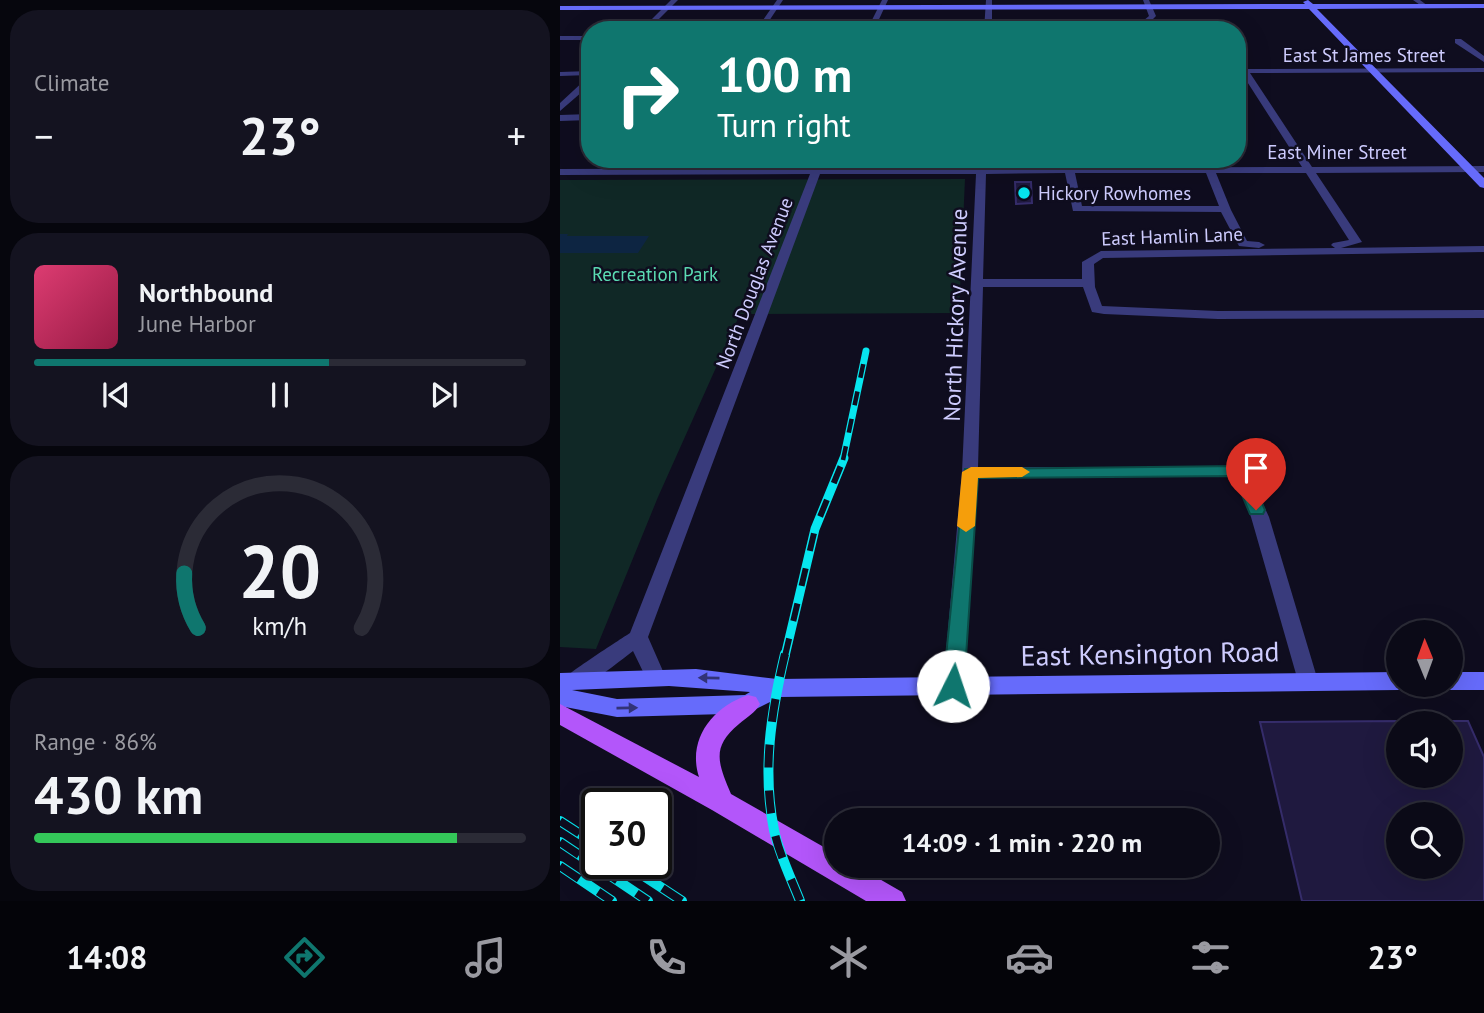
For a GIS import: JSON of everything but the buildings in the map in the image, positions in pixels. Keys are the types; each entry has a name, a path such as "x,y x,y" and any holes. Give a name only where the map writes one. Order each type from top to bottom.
{"main road":[{"path":"721,802 704,752 712,733 748,704"},
{"path":"560,714 721,802 892,901"}],"street":[{"path":"654,21 675,0"},
{"path":"1416,0 1425,6"},
{"path":"560,8 989,3 1484,6"},
{"path":"988,21 989,3"},
{"path":"1147,3 1153,16 1148,21"},
{"path":"1308,3 1484,185"},
{"path":"765,21 777,4"},
{"path":"874,21 882,4"},
{"path":"560,38 581,37"},
{"path":"1458,41 1484,60"},
{"name":"East St James Street","path":"1246,71 1484,70"},
{"path":"560,74 581,73"},
{"path":"1210,170 1242,243 1246,245 1334,246 1356,242 1246,74"},
{"path":"560,108 581,88"},
{"path":"560,118 581,117"},
{"path":"656,172 658,168"},
{"name":"East Miner Street","path":"560,172 749,168"},
{"name":"North Douglas Avenue","path":"638,637 818,168"},
{"name":"North Hickory Avenue","path":"953,686 971,472 982,168"},
{"name":"East Miner Street","path":"1034,168 1098,168"},
{"name":"East Miner Street","path":"1183,168 1484,169"},
{"path":"1069,170 1077,209 1226,209"},
{"name":"East Hamlin Lane","path":"1088,283 1088,262 1101,255 1484,249"},
{"path":"978,283 1088,283 1094,304 1097,309 1104,310 1218,315 1484,314"},
{"path":"971,472 1240,471 1260,517 1308,681"},
{"path":"564,687 596,668 638,637 656,678"},
{"name":"East Kensington Road","path":"564,687 656,678 737,679 777,688 1386,681"},
{"path":"1463,681 1484,681"},
{"name":"East Kensington Road","path":"564,687 617,708 748,704 777,688"}],"green space":[{"name":"Recreation Park","path":"965,179 959,313 740,314 658,497 596,649 560,647 560,180"}],"water":[{"path":"560,234 649,236 638,253 560,253"}],"railway":[{"path":"843,460 866,351"},
{"path":"785,656 815,529 844,458"},
{"path":"785,654 772,720 770,808 776,839 800,901"},
{"path":"560,821 581,835"},
{"path":"560,842 648,901"},
{"path":"560,866 612,901"},
{"path":"648,879 682,901"}],"slow traffic":[{"path":"966,526 971,472 1022,472"}],"place":[{"name":"Hickory Rowhomes","path":"1024,193"}],"route":[{"path":"953,686 971,472 1240,471 1256,510"}]}
